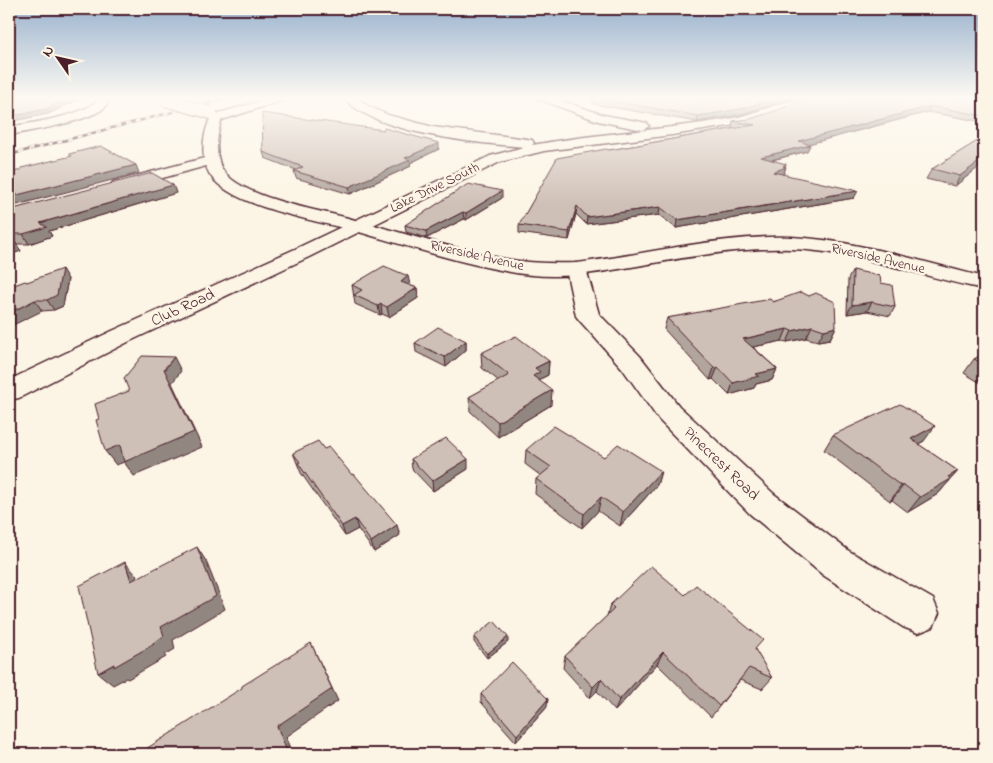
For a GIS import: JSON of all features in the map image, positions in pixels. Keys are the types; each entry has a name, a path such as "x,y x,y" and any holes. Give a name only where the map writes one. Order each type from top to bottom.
{"street":[{"name":"Riverside Avenue","path":"211,134 212,160 220,177 229,185 247,194 356,226 506,266 538,269 576,269 740,246 791,243 831,248 984,283"},
{"path":"453,134 482,140 553,144"},
{"path":"583,140 589,134"},
{"name":"Lake Drive South","path":"356,226 495,159 523,150 583,140 648,134"},
{"path":"482,140 492,146 495,159"},
{"path":"101,190 212,160"},
{"name":"Club Road","path":"9,391 356,226"},
{"name":"Pinecrest Road","path":"576,269 588,316 631,362 670,414 762,504 829,557 918,613"}],"building":[{"path":"263,134 405,134 439,143 405,158 410,160 349,187 294,171 303,167 263,152"},
{"path":"705,134 827,134 799,141 810,145 761,157 786,164 783,166 786,167 773,172 858,191 677,220 660,207 587,217 577,206 569,232 519,225 557,158"},
{"path":"984,137 984,158 960,176 932,169"},
{"path":"101,146 136,165 9,197 9,173"},
{"path":"152,173 173,185 40,223 47,227 23,234 9,234 9,210"},
{"path":"468,184 502,191 466,213 463,212 426,231 405,225"},
{"path":"9,238 15,242 9,244"},
{"path":"384,266 408,276 401,282 417,288 387,307 381,304 378,306 354,295 362,290 352,285"},
{"path":"62,269 57,295 47,300 35,300 9,313 9,284 14,285 27,282"},
{"path":"853,270 880,276 881,283 892,285 895,307 872,302 852,305"},
{"path":"801,292 809,296 816,293 835,302 836,327 824,330 812,326 792,331 787,329 743,339 777,369 756,374 759,376 733,383 718,367 714,368 667,318 770,299 773,302"},
{"path":"438,327 466,341 445,357 415,343"},
{"path":"516,336 549,361 535,368 540,372 533,376 552,390 498,422 469,397 509,375 481,353"},
{"path":"984,354 984,364 974,359"},
{"path":"142,356 174,357 164,369 194,432 124,462 120,445 105,451 96,420 99,419 95,404 129,391 124,378"},
{"path":"900,404 935,426 911,439 958,471 948,477 951,479 920,497 904,485 901,486 833,435"},
{"path":"554,426 604,457 618,444 661,471 623,512 601,497 584,514 536,479 551,467 526,450"},
{"path":"446,438 468,459 432,481 411,459"},
{"path":"318,441 324,449 329,447 397,525 371,542 355,519 342,526 293,453"},
{"path":"197,547 216,596 161,627 164,636 154,644 114,667 114,664 98,673 79,586 125,562 131,581"},
{"path":"651,566 685,595 696,585 763,640 755,649 772,678 749,668 719,706 663,652 619,700 601,679 593,687 565,656 614,609 610,605"},
{"path":"494,621 508,637 487,654 474,637"},
{"path":"311,643 332,689 277,726 288,754 138,754 242,688 242,686"},
{"path":"512,662 548,699 517,735 481,694"}],"railway":[{"path":"9,155 90,134"}]}
